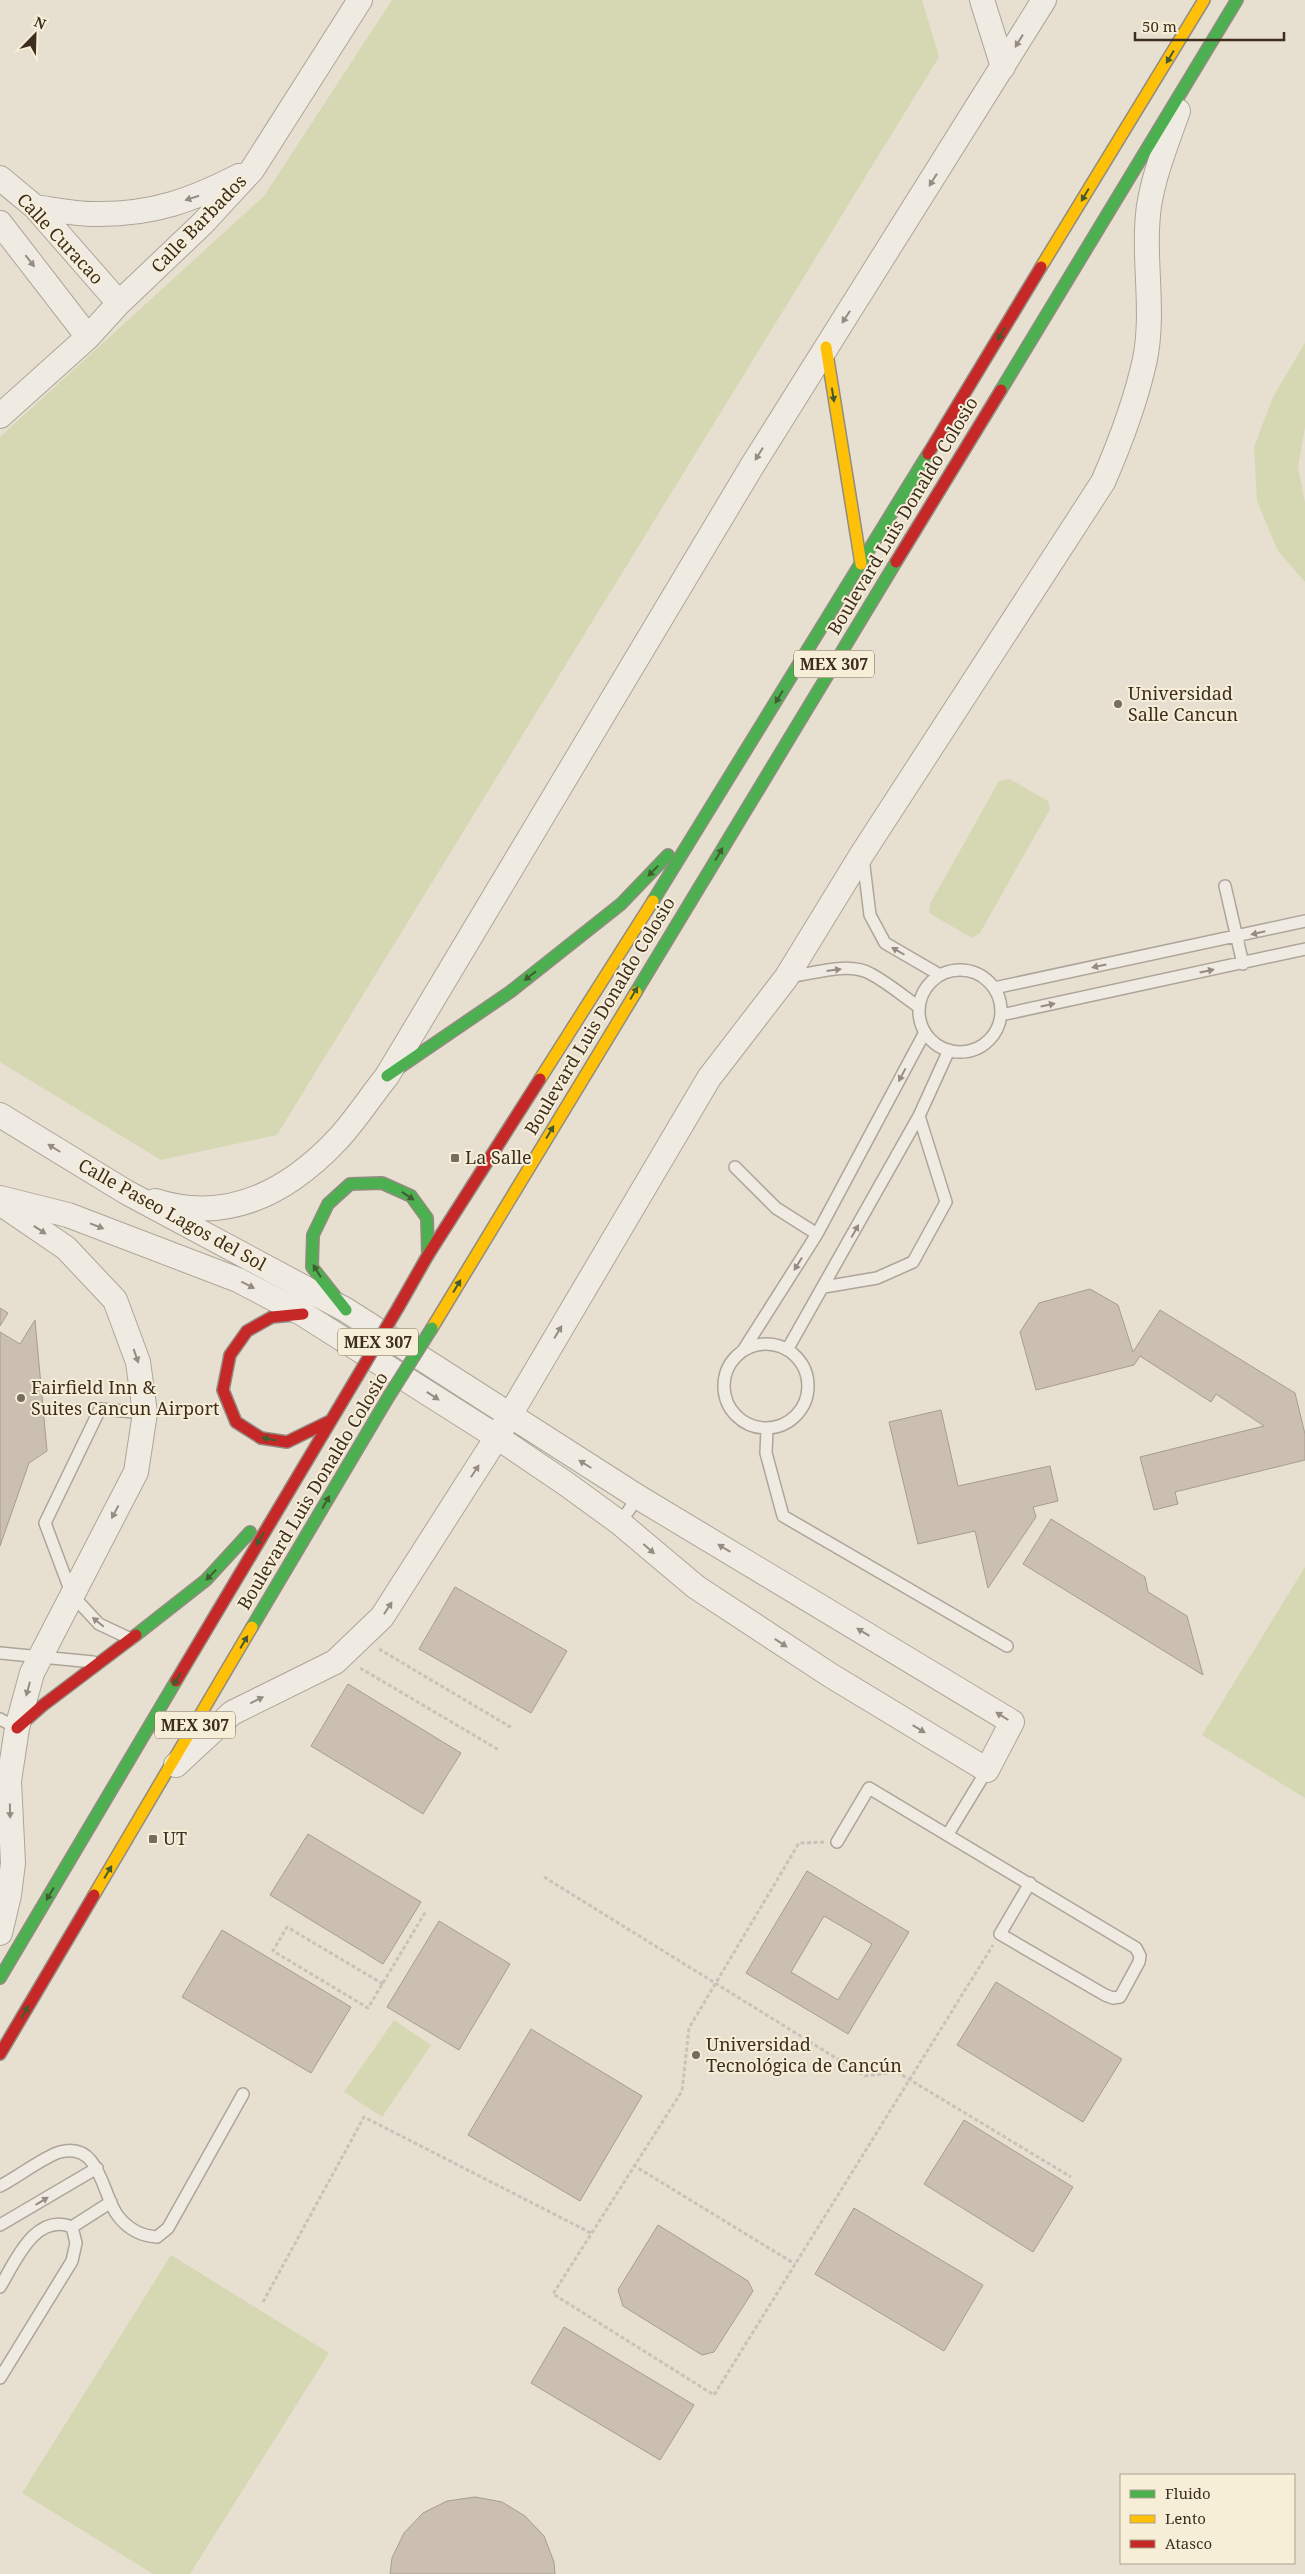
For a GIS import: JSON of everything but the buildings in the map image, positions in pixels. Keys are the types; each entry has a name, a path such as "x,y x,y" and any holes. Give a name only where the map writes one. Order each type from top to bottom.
{"main road":[{"name":"Boulevard Luis Donaldo Colosio","path":"0,1978 428,1255 711,810 1204,0"},
{"name":"Boulevard Luis Donaldo Colosio","path":"0,2054 389,1396 1237,0"},
{"path":"826,347 860,564"},
{"path":"386,1076 510,992 621,904 711,810"},
{"path":"346,1310 312,1267 313,1235 328,1204 350,1184 382,1183 411,1196 427,1218 428,1255"},
{"path":"303,1314 272,1317 246,1331 230,1355 223,1390 236,1422 262,1438 287,1442 330,1421"},
{"path":"9,1723 100,1662 206,1580 291,1487"}],"street":[{"name":"Calle Barbados","path":"0,416 88,337 119,303 203,223 252,170 360,0"},
{"path":"982,0 1003,67"},
{"path":"126,1192 170,1206 216,1208 257,1200 300,1174 338,1139 386,1076 594,727 826,347 1044,0"},
{"path":"166,1775 232,1713 335,1662 382,1617 497,1437 709,1078 786,978 862,854 1103,482 1145,358 1148,308 1149,207 1158,168 1189,77"},
{"path":"35,208 99,214 155,210 199,197 252,170"},
{"name":"Calle Curacao","path":"0,178 35,208 119,303"},
{"name":"Calle Curacao","path":"0,222 88,337"},
{"name":"Calle Paseo Lagos del Sol","path":"0,1115 126,1192 346,1310 508,1416 638,1497 1012,1722 986,1770 830,1675 696,1587 620,1523 497,1437 303,1314 220,1273 68,1215 0,1198"},
{"path":"0,1203 66,1248 115,1300 138,1362 145,1413 136,1472 40,1657 9,1723 5,1775 6,1865 9,1896 0,1933"}],"lane":[{"path":"862,854 870,915 885,943 940,975"},
{"path":"1225,886 1243,964"},
{"path":"994,988 1237,938 1305,922"},
{"path":"1001,1015 1243,964 1305,949"},
{"path":"786,978 840,969 859,969 871,974 919,1007"},
{"path":"957,970 975,973 986,979 994,988 1001,1006 1001,1015 997,1029 983,1044 963,1052 949,1050 931,1040 925,1032 920,1020 919,1007 922,994 930,983 940,975 957,970"},
{"path":"744,1349 766,1344 787,1350 798,1358 805,1370 809,1383 807,1397 802,1410 793,1420 781,1426 767,1429 753,1427 740,1421 731,1411 724,1398 723,1384 726,1370 733,1358 744,1349 817,1234 925,1032"},
{"path":"787,1350 919,1116 949,1050"},
{"path":"824,1287 877,1278 913,1262 946,1202 919,1116"},
{"path":"735,1167 776,1208 817,1234"},
{"path":"131,1639 98,1624 72,1595 45,1523 100,1409 145,1413"},
{"path":"767,1429 766,1453 783,1516 1006,1646"},
{"path":"620,1523 638,1497"},
{"path":"0,1653 100,1662"},
{"path":"948,1834 986,1770"},
{"path":"837,1842 869,1788 1030,1883 1136,1948 1140,1956 1139,1962 1120,1997 1113,1998 1105,1995 1000,1934 1030,1883"},
{"path":"0,2186 59,2152 72,2151 82,2154 97,2168 117,2216 141,2236 157,2237 168,2228 243,2094"},
{"path":"0,2225 97,2168"},
{"path":"0,2287 28,2242 39,2230 57,2223 72,2227 111,2202"},
{"path":"0,2378 72,2261 76,2243 72,2227"}],"path":[{"path":"361,1638 512,1728"},
{"path":"340,1657 499,1750"},
{"path":"837,1842 799,1843 689,2028 682,2091 633,2165 553,2294 714,2395 1000,1934"},
{"path":"544,1877 865,2076 897,2072 1071,2177"},
{"path":"383,1984 287,1927 273,1950 368,2008 383,1984 426,1912"},
{"path":"263,2302 364,2117 592,2233"},
{"path":"633,2165 795,2264"}],"green space":[{"path":"392,0 922,0 939,57 277,1135 161,1160 0,1062 0,437 264,196"},
{"path":"1305,343 1305,427 1298,467 1305,503 1305,582 1278,551 1257,501 1254,447 1273,397"},
{"path":"1010,779 1048,801 1050,809 980,933 972,938 929,913 930,904 999,781"},
{"path":"1305,1567 1305,1798 1202,1735"},
{"path":"394,2020 431,2045 382,2117 344,2092"},
{"path":"171,2255 329,2353 190,2574 153,2574 22,2493"}],"traffic: fast":[{"path":"1001,390 1237,0"},
{"path":"653,901 928,454"},
{"path":"636,992 896,562"},
{"path":"387,1076 510,992 621,904 668,855"},
{"path":"346,1310 312,1267 313,1235 328,1204 350,1184 382,1183 411,1196 427,1218 428,1255"},
{"path":"389,1396 432,1328"},
{"path":"252,1627 389,1396"},
{"path":"136,1635 206,1580 250,1532"},
{"path":"0,1978 176,1681"}],"traffic: slow":[{"path":"1041,267 1204,0"},
{"path":"826,347 861,564"},
{"path":"540,1079 653,901"},
{"path":"432,1328 636,992"},
{"path":"94,1895 252,1627"}],"traffic: jam":[{"path":"928,454 1041,267"},
{"path":"896,562 1001,390"},
{"path":"399,1306 428,1255 540,1079"},
{"path":"357,1377 399,1306"},
{"path":"303,1314 272,1317 247,1331 230,1355 223,1390 236,1422 261,1438 287,1442 330,1421"},
{"path":"176,1681 357,1377"},
{"path":"17,1728 42,1706 136,1635"},
{"path":"0,2054 94,1895"}],"place":[{"name":"Universidad Salle Cancun","path":"1118,704"},
{"name":"La Salle","path":"455,1158"},
{"name":"Fairfield Inn & Suites Cancun Airport","path":"21,1398"},
{"name":"UT","path":"153,1839"},
{"name":"Universidad Tecnológica de Cancún","path":"696,2055"}]}
